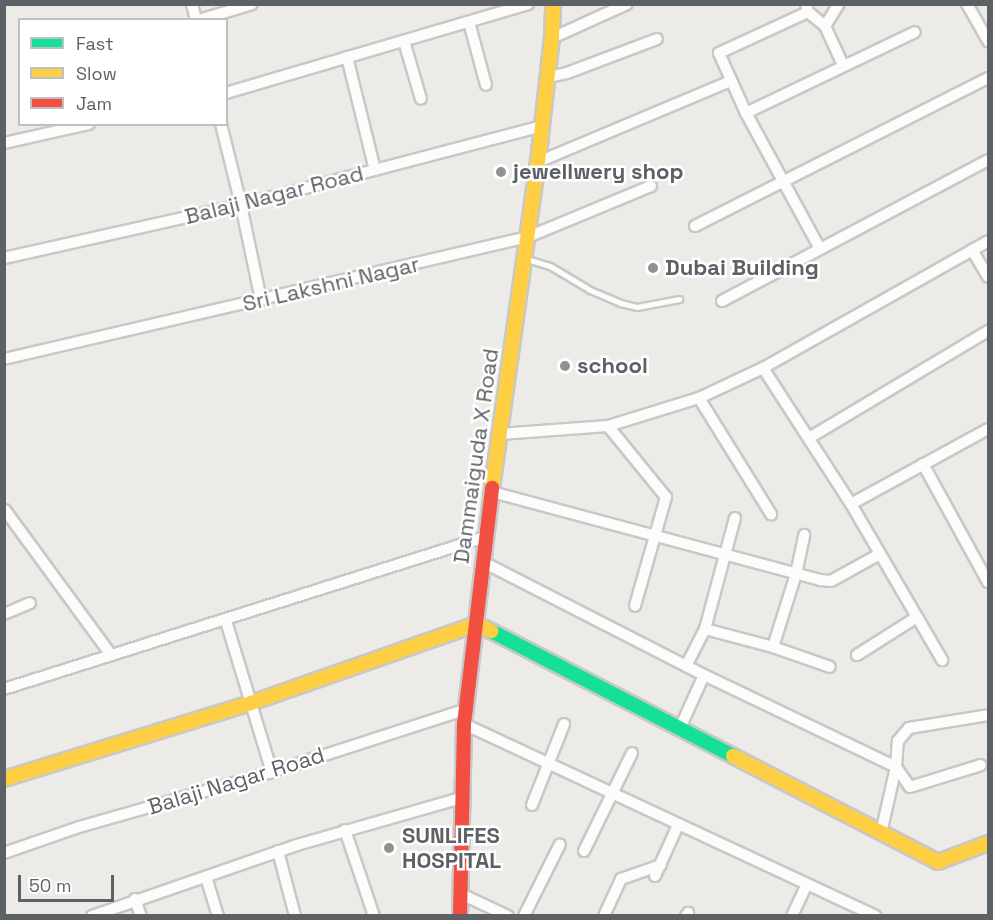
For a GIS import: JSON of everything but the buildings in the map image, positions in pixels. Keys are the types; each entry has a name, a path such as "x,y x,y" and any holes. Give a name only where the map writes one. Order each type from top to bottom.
{"street":[{"path":"204,18 252,4"},
{"path":"228,92 528,4"},
{"name":"Dammaiguda X Road","path":"460,915 464,724 485,537 538,162 552,38 553,4"},
{"path":"552,38 627,4"},
{"path":"825,26 839,4"},
{"path":"967,4 988,41"},
{"path":"820,249 746,113 719,53 807,8 825,26 843,65"},
{"path":"469,22 486,85"},
{"path":"746,113 915,32"},
{"path":"548,77 567,73 657,39"},
{"path":"404,41 420,99"},
{"path":"347,57 375,170"},
{"path":"695,226 988,78"},
{"path":"538,162 731,81"},
{"path":"4,143 80,126"},
{"path":"222,126 242,205 261,300"},
{"name":"Balaji Nagar Road","path":"4,258 242,205 542,126"},
{"path":"722,300 988,160"},
{"name":"Sri Lakshni Nagar","path":"4,359 528,237 651,186"},
{"path":"500,434 608,426 699,398 763,368 988,241"},
{"path":"972,250 988,277"},
{"path":"809,438 988,331"},
{"path":"763,368 851,504 942,660"},
{"path":"699,398 771,514"},
{"path":"608,426 666,498 634,606"},
{"path":"851,504 988,431"},
{"path":"923,464 988,582"},
{"path":"492,492 725,557 831,581 880,554"},
{"path":"5,510 111,655"},
{"path":"686,666 705,629 735,518"},
{"path":"773,647 796,574 804,535"},
{"path":"4,689 226,621 485,537"},
{"path":"483,562 704,675 896,767 910,787 981,765"},
{"path":"4,614 30,603"},
{"path":"857,655 917,617"},
{"path":"226,621 272,771"},
{"path":"4,779 251,703 476,624 938,862 988,843"},
{"path":"705,629 773,647 830,667"},
{"path":"680,728 704,675"},
{"name":"Balaji Nagar Road","path":"4,853 79,827 272,771 467,709"},
{"path":"881,833 896,767 898,741 909,728 988,715"},
{"path":"464,724 875,915"},
{"path":"532,805 564,724"},
{"path":"584,851 632,753"},
{"path":"92,915 278,851 461,798"},
{"path":"655,876 678,825"},
{"path":"345,830 374,915"},
{"path":"524,915 560,844"},
{"path":"278,851 295,915"},
{"path":"604,915 621,879 661,865"},
{"path":"206,877 218,915"},
{"path":"792,915 807,884"},
{"path":"459,893 508,915"},
{"path":"135,899 141,915"}],"lane":[{"path":"525,258 550,266 590,290 620,303 637,307 679,299"}],"traffic: fast":[{"path":"491,631 733,756"}],"traffic: slow":[{"path":"492,488 538,162 552,38 553,4"},
{"path":"4,779 251,703 476,624 491,631"},
{"path":"733,756 938,862 988,843"}],"traffic: jam":[{"path":"460,916 464,724 492,488"}],"place":[{"name":"jewellwery shop","path":"501,172"},
{"name":"Dubai Building","path":"653,268"},
{"name":"school","path":"565,366"},
{"name":"SUNLIFES HOSPITAL","path":"389,848"}]}
